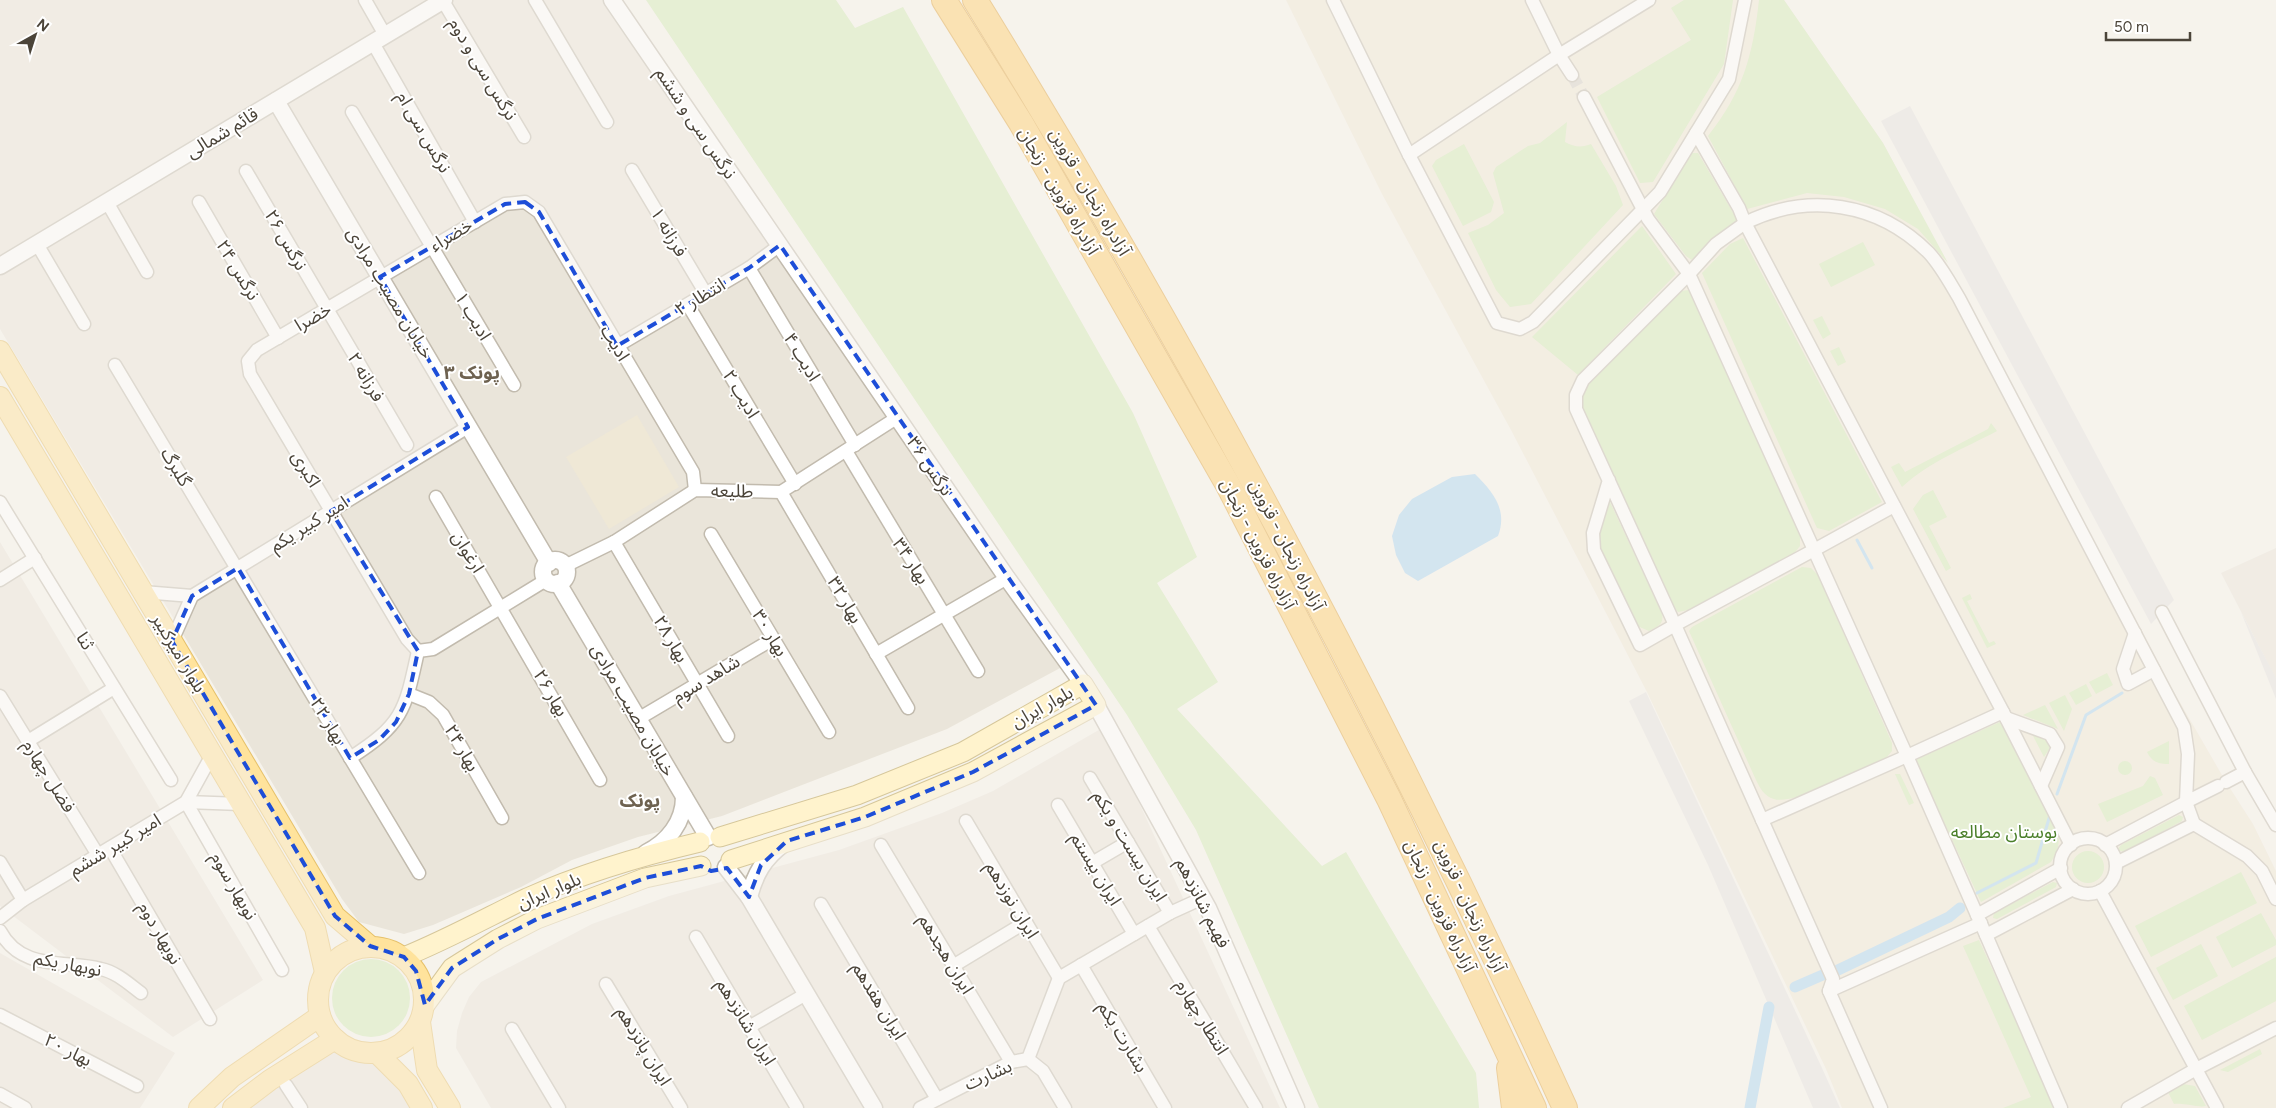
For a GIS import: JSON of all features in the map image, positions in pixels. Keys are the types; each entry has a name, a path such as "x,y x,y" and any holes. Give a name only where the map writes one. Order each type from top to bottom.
{"highway":[{"name":"آزادراه قزوین - زنجان","path":"944,0 1020,123 1228,485 1389,799 1506,1044 1534,1108"},
{"name":"آزادراه زنجان - قزوین","path":"975,0 1043,110 1250,474 1414,789 1565,1108"},
{"path":"1506,1044 1514,1108"}],"main road":[{"name":"بلوار امیرکبیر","path":"0,351 335,916 370,946"},
{"name":"بلوار امیرکبیر","path":"0,397 315,928 325,972"},
{"name":"بلوار ایران","path":"404,957 439,943 527,898 639,856 709,839 857,795 963,752 1083,684 1096,705 973,772 865,817 787,841 728,863"},
{"path":"709,839 730,846 728,863 711,871 702,866 696,854 709,839"},
{"name":"بلوار ایران","path":"423,1014 452,968 498,939 537,919 646,878 702,866"},
{"path":"423,1014 410,1037 395,1048 377,1053 355,1050 335,1039 320,1016 319,994 325,972 337,959 345,954 370,946 388,949 404,957 416,971 423,987 423,1014 428,1070 450,1108"},
{"path":"199,1108 232,1077 320,1016"},
{"path":"233,1108 270,1080 335,1039"},
{"path":"377,1053 408,1084 422,1108"}],"street":[{"name":"نرگس سی ام","path":"365,0 379,39 475,222"},
{"path":"535,0 607,122"},
{"name":"نرگس سی و ششم","path":"612,0 780,245"},
{"path":"1333,0 1409,155 1497,323 1520,329 1533,322 1660,192 1729,79 1745,0"},
{"path":"1532,0 1559,55 1572,75"},
{"path":"1409,155 1559,55 1649,0"},
{"name":"قائم شمالی","path":"0,266 444,1"},
{"name":"نرگس سی و دوم","path":"444,1 524,137"},
{"path":"1584,98 1643,210 1689,274 1907,756 2061,1108"},
{"name":"خیابان مصیب مرادی","path":"276,101 549,562"},
{"name":"ادیب ۱","path":"352,112 514,385"},
{"path":"1696,133 1739,208 1745,223 2005,715 2070,845"},
{"name":"نرگس ۲۶","path":"246,170 326,310"},
{"name":"فرزانه ۱","path":"632,170 706,294"},
{"path":"107,202 147,272"},
{"name":"نرگس ۲۴","path":"199,202 278,338"},
{"name":"خضراء","path":"380,277 505,204 525,202"},
{"name":"ادیب","path":"525,202 539,212 693,472 695,490"},
{"path":"1881,1108 1828,991 1833,979 1576,409 1576,395 1583,380 1689,274 1716,244 1745,223 1789,206 1826,204 1866,214 1898,228 1929,253 1959,298 2184,727 2188,754 2186,802 2194,824 2247,856 2262,871 2276,899"},
{"path":"37,244 84,324"},
{"name":"انتظار ۲","path":"617,346 750,268 780,245"},
{"name":"نرگس ۳۶","path":"780,245 1007,578 1083,684"},
{"name":"ادیب ۴","path":"750,268 850,448"},
{"name":"خضرا","path":"248,361 257,350 380,277"},
{"name":"ادیب ۲","path":"688,305 795,484"},
{"name":"فرزانه ۲","path":"326,310 407,445"},
{"name":"اکبری","path":"248,361 250,374 407,639 418,651"},
{"name":"گلبرگ","path":"115,365 238,568"},
{"path":"781,492 898,417"},
{"name":"امیر کبیر یکم","path":"192,596 468,427"},
{"name":"بهار ۳۴","path":"850,448 978,672"},
{"path":"1609,480 1593,533 1594,550 1640,645 1894,506"},
{"name":"طلیعه","path":"565,566 614,542 695,490 781,492"},
{"name":"بهار ۳۲","path":"781,492 908,708"},
{"name":"ارغوان","path":"436,497 501,607"},
{"name":"ثنا","path":"0,502 171,780"},
{"name":"بهار ۳۰","path":"711,534 829,732"},
{"name":"بهار ۲۸","path":"614,542 728,736"},
{"path":"0,580 35,558"},
{"path":"350,758 379,740 396,722 409,694 418,651 432,649 501,607 552,582 567,574 565,566 558,561 549,562 544,570 552,582"},
{"name":"بهار ۲۲","path":"238,568 418,873"},
{"path":"876,654 1007,578"},
{"name":"خیابان مصیب مرادی","path":"552,582 638,719 709,839"},
{"path":"143,592 192,596 172,641"},
{"name":"بهار ۲۶","path":"501,607 600,780"},
{"path":"2162,612 2245,772 2276,825"},
{"path":"2135,632 2123,669 2128,684 2154,670"},
{"name":"شاهد سوم","path":"638,719 773,639"},
{"path":"28,741 114,688"},
{"name":"بهار ۲۴","path":"409,694 429,702 443,715 502,818"},
{"name":"فضل چهارم","path":"0,696 5,715 28,741 98,855"},
{"name":"فهیم شانزدهم","path":"1096,705 1203,898 1296,1108"},
{"path":"1762,820 2005,715 2050,734 2058,747 2041,786"},
{"name":"امیر کبیر ششم","path":"0,918 24,900 186,802 212,755"},
{"path":"2105,844 2245,772"},
{"name":"ایران بیست و یکم","path":"1090,778 1170,913"},
{"path":"639,856 654,849 677,825 684,810 684,797"},
{"path":"186,802 241,804"},
{"name":"نوبهار سوم","path":"186,802 282,970"},
{"name":"ایران بیستم","path":"1058,805 1134,934"},
{"name":"ایران نوزدهم","path":"966,821 1059,978"},
{"path":"2116,863 2194,824"},
{"path":"2088,838 2105,844 2116,863 2112,880 2100,891 2086,894 2073,890 2062,876 2060,868 2063,855 2070,845 2088,838"},
{"path":"749,897 753,880 762,865 773,852 787,841"},
{"path":"1092,863 1128,842"},
{"name":"ایران هجدهم","path":"881,845 1011,1062"},
{"name":"نوبهار دوم","path":"110,848 210,1019"},
{"path":"0,862 24,900"},
{"path":"728,863 874,1108"},
{"path":"1828,991 1979,919 2060,868"},
{"path":"1986,935 2073,890"},
{"path":"2100,891 2217,1108"},
{"path":"1028,1059 1059,978 1170,913 1203,898"},
{"name":"ایران هفدهم","path":"821,904 937,1099"},
{"path":"953,966 1026,922"},
{"name":"انتظار چهارم","path":"1148,926 1256,1108"},
{"name":"نوبهار یکم","path":"0,931 11,946 24,956 37,961 63,966 102,969 124,980 140,993"},
{"name":"ایران شانزدهم","path":"696,937 797,1108"},
{"name":"بشارت یکم","path":"1081,966 1165,1108"},
{"name":"ایران پانزدهم","path":"606,984 679,1107"},
{"path":"749,1027 806,994"},
{"name":"بهار ۲۰","path":"0,1015 136,1086"},
{"path":"2129,1108 2196,1069 2276,1028"},
{"path":"512,1029 559,1108"},
{"name":"بشارت","path":"920,1108 1011,1062 1028,1059 1043,1071 1065,1108"},
{"path":"286,1085 301,1108"},
{"path":"0,1094 25,1108"}],"highlighted area":[{"path":"525,202 539,212 617,346 749,268 780,245 1096,705 973,772 865,817 787,841 761,865 749,897 727,868 711,871 701,866 645,878 537,919 498,939 452,968 425,1005 416,971 404,957 370,946 335,916 172,641 192,596 238,568 350,758 379,740 396,722 409,694 418,651 331,511 468,427 380,277 505,204"}],"shaded area":[{"path":"0,0 623,0 1062,667 947,729 722,816 638,837 572,860 521,887 433,925 404,934 359,922 342,899 0,329"},
{"path":"1286,0 1784,0 1883,143 2174,692 2226,782 2253,824 2276,871 2276,1108 1842,1108 1826,1069 1647,692 1511,430 1382,194"},
{"path":"1910,106 2174,600 2151,624 1881,121"},
{"path":"637,415 679,487 609,529 566,457"},
{"path":"0,542 263,980 173,1037 0,906"},
{"path":"2276,548 2276,679 2221,573"},
{"path":"2241,612 2276,678 2276,699"},
{"path":"1646,692 1840,1108 1813,1108 1708,865 1629,701"},
{"path":"1104,727 1280,1108 491,1108 456,1048 457,1031 462,1013 469,997 481,982 592,924 669,896 839,850 942,813 993,791"},
{"path":"0,953 175,1053 140,1108 0,1108"},
{"path":"331,1036 377,1053 422,1108 237,1108"}],"green space":[{"path":"646,0 836,0 855,28 903,7 1133,413 1197,557 1157,583 1218,682 1177,709 1322,866 1346,852 1476,1073 1479,1108 1319,1108 1196,830 1127,715"},
{"path":"1684,0 1733,0 1724,64 1653,182 1640,183 1597,97 1691,40 1671,8"},
{"path":"1759,0 1784,0 1883,143 1948,263 1918,229 1885,209 1844,197 1807,193 1747,209 1708,136 1730,104 1744,72 1757,20"},
{"path":"1567,122 1565,142 1578,146 1591,144 1616,186 1623,205 1531,304 1510,307 1496,290 1468,233 1488,225 1504,213 1493,173 1496,167 1528,146 1540,143"},
{"path":"1464,144 1494,202 1491,212 1463,226 1432,166 1436,160"},
{"path":"1692,153 1698,153 1738,221 1713,238 1692,260 1686,256 1654,214"},
{"path":"1642,226 1676,274 1578,375 1532,337"},
{"path":"1743,238 1882,502 1829,531 1817,528 1702,273 1730,244"},
{"path":"1863,242 1875,265 1831,287 1819,264"},
{"path":"1689,290 1695,297 1800,535 1800,546 1792,556 1688,610 1678,612 1672,606 1582,407 1581,396 1587,386 1680,291"},
{"path":"1822,316 1831,334 1823,339 1813,320"},
{"path":"1839,347 1846,362 1838,366 1830,351"},
{"path":"1991,423 1997,431 1935,463 1902,487 1891,467 1899,463 1905,472 1988,429"},
{"path":"1933,490 1947,517 1929,526 1951,568 1946,571 1913,509 1923,495"},
{"path":"1609,500 1662,613 1660,624 1649,631 1635,625 1600,547 1599,534"},
{"path":"1802,567 1811,568 1818,575 1892,743 1892,751 1886,758 1829,785 1783,800 1771,798 1761,789 1689,631 1692,627"},
{"path":"1970,594 1972,599 1967,601 1989,643 1994,641 1996,644 1987,648 1962,598"},
{"path":"2107,673 2113,685 2096,694 2089,682"},
{"path":"2086,684 2092,696 2076,705 2069,693"},
{"path":"2065,695 2072,709 2064,731 2049,703"},
{"path":"2045,705 2058,729 2023,715"},
{"name":"بوستان مطالعه","path":"2000,722 2057,824 2059,835 2056,852 2051,862 1981,902 1915,760"},
{"path":"2032,734 2045,736 2049,741 2050,748 2044,757"},
{"path":"2169,741 2169,764 2153,760 2147,752"},
{"path":"2122,761 2128,761 2132,768 2128,775 2122,775 2118,771 2118,765"},
{"path":"1895,774 1900,774 1914,803 1909,805"},
{"path":"2150,776 2155,778 2163,795 2107,822 2098,804 2143,786"},
{"path":"2179,815 2183,817 2182,821 2124,852 2117,850 2121,845"},
{"path":"2088,851 2100,855 2104,867 2100,879 2088,883 2076,879 2072,867 2076,855"},
{"path":"2241,872 2257,903 2151,957 2135,926"},
{"path":"2053,882 2057,883 2056,887 1997,919 1993,918 1994,913"},
{"path":"2261,913 2276,940 2276,945 2232,968 2216,937"},
{"path":"1979,940 2054,1105 2052,1108 2003,1108 2031,1097 1963,946"},
{"path":"2201,944 2218,976 2173,1000 2156,968"},
{"path":"2276,957 2276,1001 2202,1040 2184,1006"},
{"path":"363,959 379,959 393,965 404,976 410,990 410,1006 404,1020 393,1031 379,1037 363,1037 349,1031 338,1020 332,1006 332,990 338,976 349,965"},
{"path":"2260,1049 2262,1054 2228,1072 2220,1070"},
{"path":"2183,1084 2195,1086 2206,1106 2174,1104 2168,1092"}],"water":[{"path":"1475,474 1493,495 1500,510 1501,527 1498,536 1418,581 1405,573 1396,555 1392,536 1399,515 1412,499 1452,477"}],"waterway":[{"path":"1857,540 1872,568"},
{"path":"2057,794 2086,715 2122,693"},
{"path":"1977,893 2036,863 2050,815"},
{"path":"1838,970 1949,917 1960,908"},
{"path":"1795,987 1825,974"},
{"path":"1750,1108 1769,1007"}],"tunnel":[{"path":"1572,75 1584,97"}],"district":[{"name":"پونک ۳","path":"472,372"},
{"name":"پونک","path":"640,800"}]}
